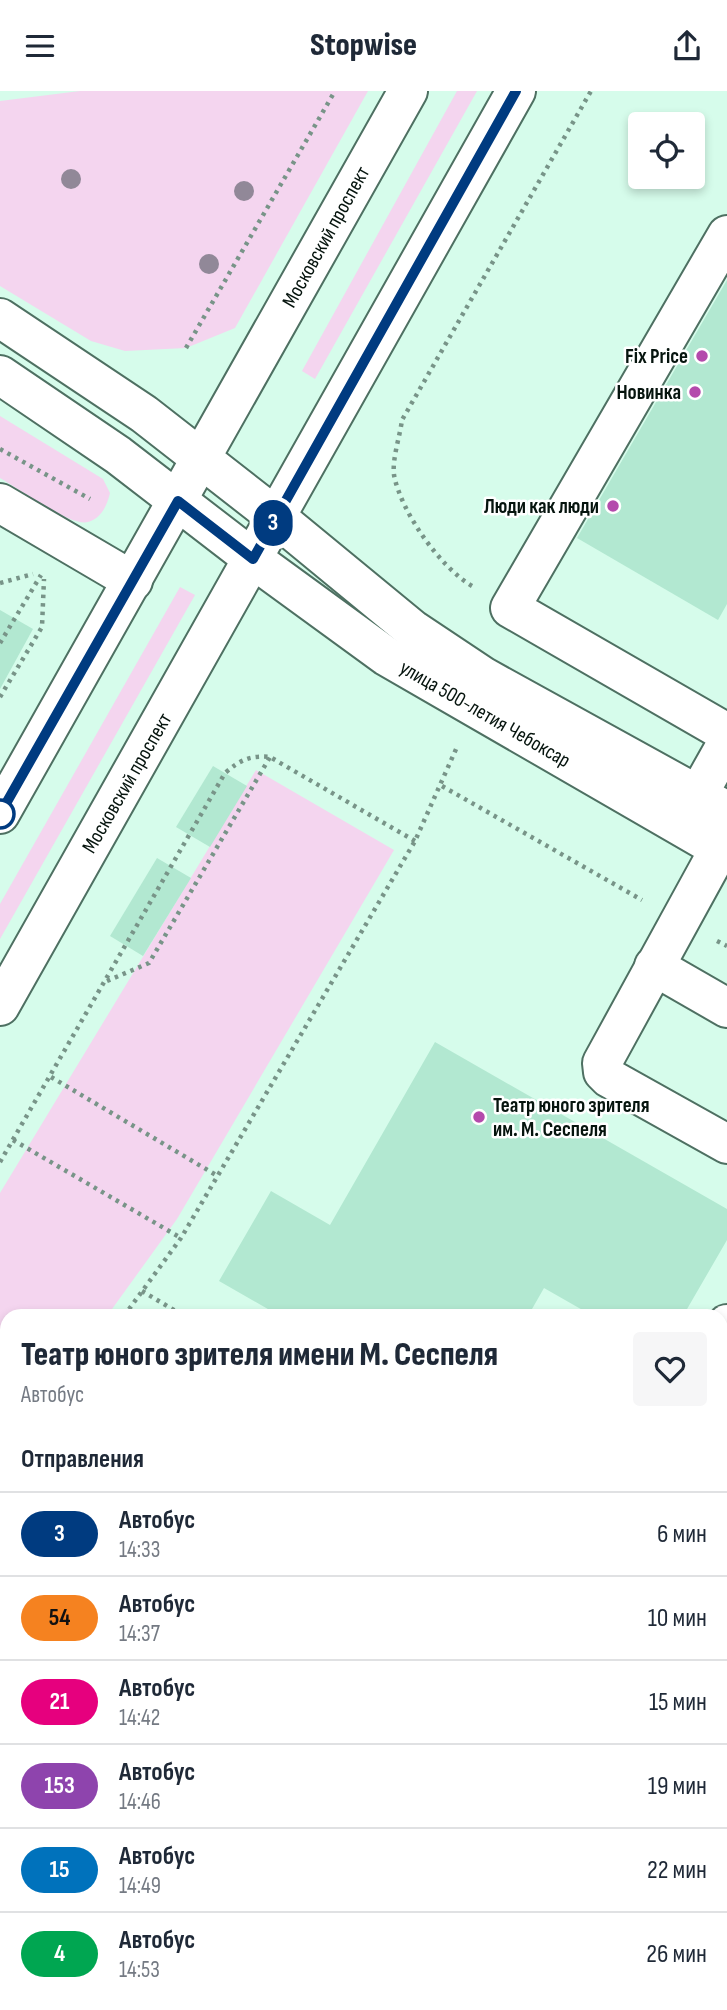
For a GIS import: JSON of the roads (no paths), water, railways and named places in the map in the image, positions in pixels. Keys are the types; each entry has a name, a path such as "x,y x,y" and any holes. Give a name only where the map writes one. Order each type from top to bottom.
{"main road":[{"name":"Московский проспект","path":"178,501 408,91"},
{"path":"276,517 516,91"},
{"path":"727,235 510,608 727,733"},
{"path":"0,318 144,414 203,457"},
{"path":"0,375 118,455 178,501 0,814"},
{"name":"улица 500-летия Чебоксар","path":"203,457 401,621 484,677 702,811 724,846"},
{"name":"улица 500-летия Чебоксар","path":"178,501 386,656 702,811"},
{"path":"0,503 133,581"},
{"name":"Московский проспект","path":"0,1006 276,517"},
{"path":"702,811 727,743"},
{"path":"724,846 653,966 602,1063 603,1072 609,1078 727,1144"},
{"path":"653,966 727,1008"}],"place":[{"name":"Fix Price","path":"702,356"},
{"name":"Новинка","path":"695,392"},
{"name":"Люди как люди","path":"613,506"},
{"name":"Театр юного зрителя им. М. Сеспеля","path":"479,1117"}]}
